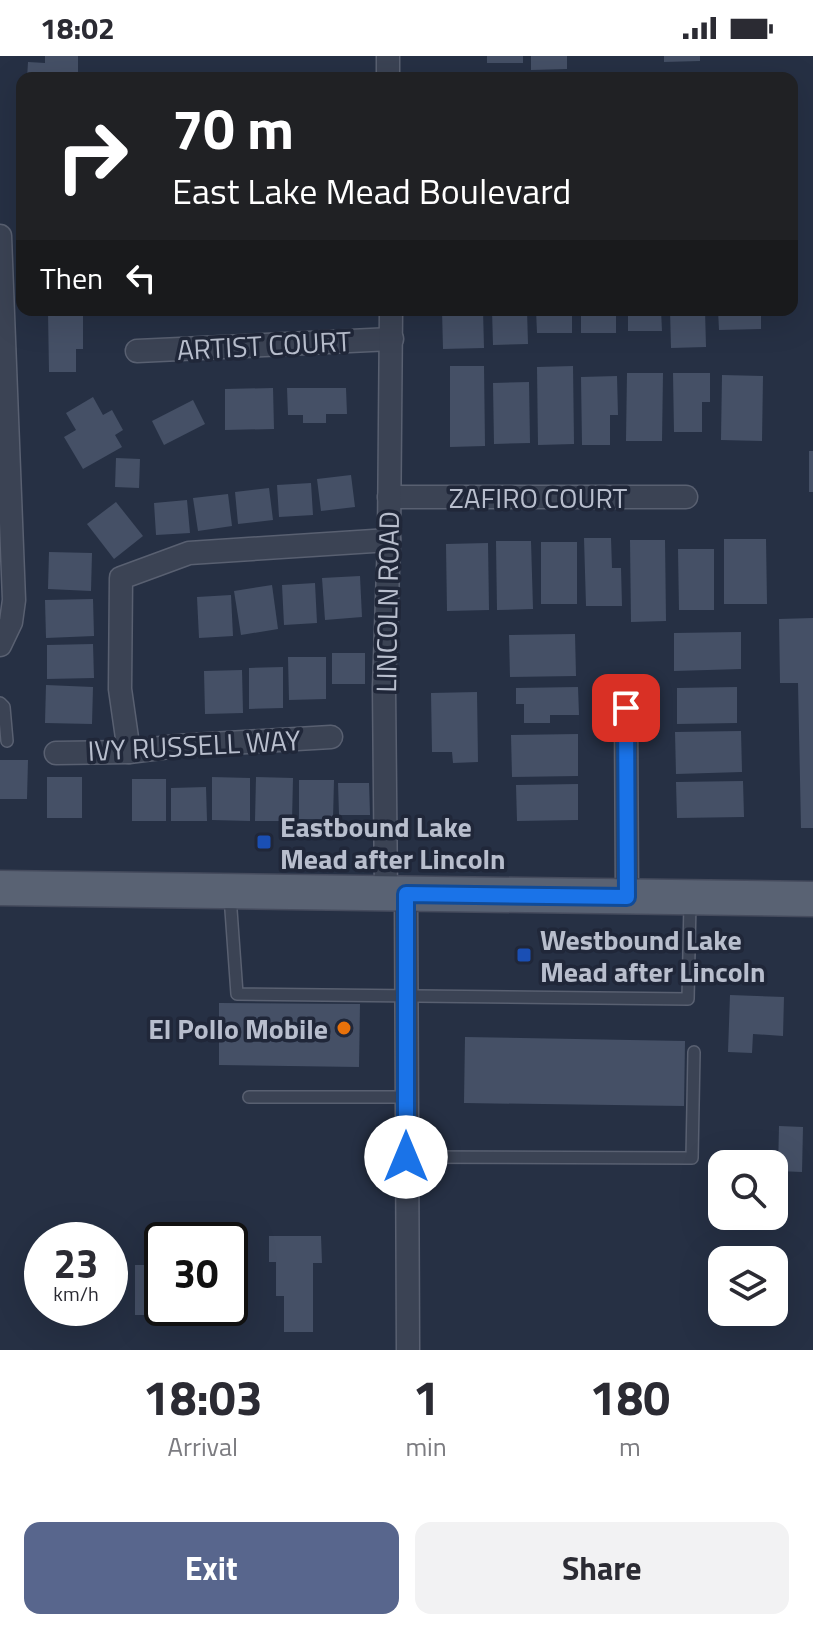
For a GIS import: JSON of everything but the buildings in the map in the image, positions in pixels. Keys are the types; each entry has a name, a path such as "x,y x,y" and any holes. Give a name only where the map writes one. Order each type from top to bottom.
{"main road":[{"path":"0,888 813,899"}],"street":[{"path":"0,236 14,600 11,622 0,645"},
{"name":"LINCOLN ROAD","path":"391,316 384,688 396,894 406,997 408,1350"},
{"name":"ARTIST COURT","path":"137,351 392,339"},
{"name":"ZAFIRO COURT","path":"389,497 686,497"},
{"path":"129,752 120,689 121,578 189,553 389,540"},
{"path":"626,708 627,897"},
{"name":"IVY RUSSELL WAY","path":"56,753 129,752 177,746 331,737"}],"lane":[{"path":"0,703 4,707 7,741"},
{"path":"230,891 237,994 406,997 688,999 690,897"},
{"path":"406,1157 692,1158 694,1052"},
{"path":"249,1097 406,1097"}],"place":[{"name":"Eastbound Lake Mead after Lincoln","path":"264,842"},
{"name":"Westbound Lake Mead after Lincoln","path":"524,955"},
{"name":"El Pollo Mobile","path":"344,1028"}],"route":[{"path":"406,1157 406,894 627,897 626,708"}]}
